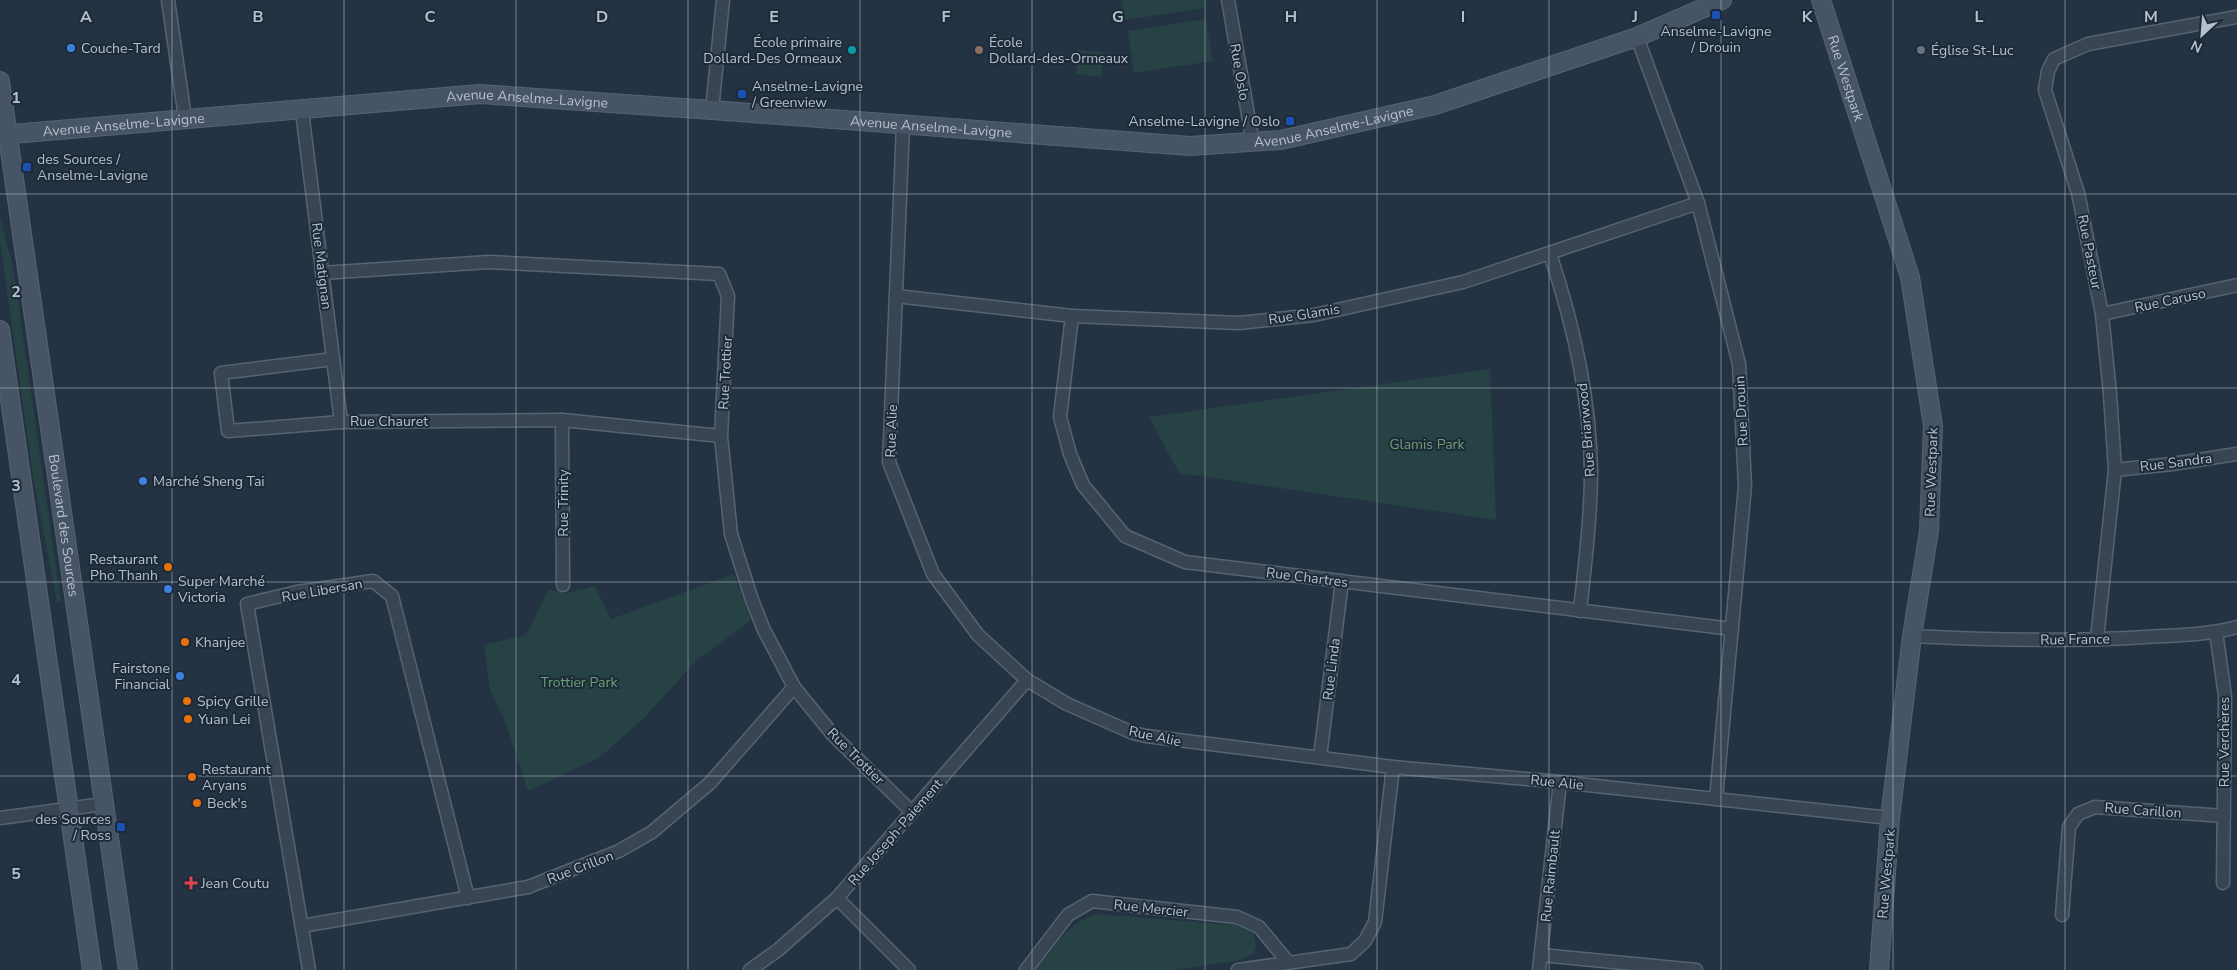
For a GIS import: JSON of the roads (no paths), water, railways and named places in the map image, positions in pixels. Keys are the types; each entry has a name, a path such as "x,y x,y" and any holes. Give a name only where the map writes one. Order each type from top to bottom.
{"street":[{"path":"168,0 185,118"},
{"path":"712,110 723,0"},
{"name":"Rue Oslo","path":"1228,0 1253,143"},
{"name":"Avenue Anselme-Lavigne","path":"4,135 480,94 1190,146 1253,143 1281,140 1435,105 1637,37 1722,0"},
{"name":"Rue Westpark","path":"1821,0 1910,277 1933,426 1929,531 1912,636 1890,818 1879,963"},
{"name":"Rue Pasteur","path":"2097,640 2115,470 2102,314 2078,193 2045,90 2048,71 2054,59 2088,44 2237,17"},
{"name":"Rue Drouin","path":"1637,37 1698,203 1739,364 1745,486 1716,799"},
{"name":"Boulevard des Sources","path":"0,81 4,135 128,970"},
{"name":"Rue Matignan","path":"302,110 342,422"},
{"name":"Rue Alie","path":"903,126 889,462 933,574 978,635 1027,680 1067,704 1133,733 1146,736 1320,757 1393,768 1560,782 1890,818"},
{"name":"Rue Glamis","path":"896,296 1072,316 1239,323 1314,315 1463,282 1698,203"},
{"name":"Rue Briarwood","path":"1550,254 1578,349 1587,422 1590,487 1580,611"},
{"name":"Rue Trottier","path":"322,273 489,262 719,274 728,296 722,436 731,534 764,630 794,687 833,735 912,812"},
{"name":"Rue Caruso","path":"2102,314 2237,285"},
{"name":"Rue Chartres","path":"1072,316 1060,417 1070,454 1083,485 1126,536 1185,562 1732,629"},
{"path":"0,330 92,970"},
{"name":"Rue Chauret","path":"334,359 221,373 228,431 342,422 562,420 722,436"},
{"name":"Rue Trinity","path":"562,420 563,585"},
{"name":"Rue Sandra","path":"2115,470 2237,454"},
{"name":"Rue Libersan","path":"308,970 248,604 297,592 373,581 392,596 468,898"},
{"name":"Rue Linda","path":"1320,757 1342,581"},
{"name":"Rue France","path":"1912,636 2012,640 2097,640 2216,632 2237,627"},
{"name":"Rue Verchères","path":"2216,632 2225,696 2223,883"},
{"name":"Rue Joseph-Paiement","path":"750,970 778,950 837,898 1027,680"},
{"name":"Rue Crillon","path":"302,926 528,887 619,851 652,832 710,783 794,687"},
{"path":"1238,970 1351,954 1365,940 1375,922 1393,768"},
{"name":"Rue Raimbault","path":"1539,970 1560,782"},
{"path":"0,818 103,804"},
{"name":"Rue Carillon","path":"2062,915 2069,827 2078,814 2095,807 2224,816"},
{"path":"837,898 909,970"},
{"name":"Rue Mercier","path":"1026,970 1068,915 1092,901 1238,917 1259,927 1288,962"},
{"path":"1541,955 1696,970"}],"place":[{"name":"Anselme-Lavigne / Drouin","path":"1716,15"},
{"name":"Couche-Tard","path":"71,48"},
{"name":"École primaire Dollard-Des Ormeaux","path":"852,50"},
{"name":"École Dollard-des-Ormeaux","path":"979,50"},
{"name":"Église St-Luc","path":"1921,50"},
{"name":"Anselme-Lavigne / Greenview","path":"742,94"},
{"name":"Anselme-Lavigne / Oslo","path":"1290,121"},
{"name":"des Sources / Anselme-Lavigne","path":"27,167"},
{"name":"Marché Sheng Tai","path":"143,481"},
{"name":"Restaurant Pho Thanh","path":"168,567"},
{"name":"Super Marché Victoria","path":"168,589"},
{"name":"Khanjee","path":"185,642"},
{"name":"Fairstone Financial","path":"180,676"},
{"name":"Spicy Grille","path":"187,701"},
{"name":"Yuan Lei","path":"188,719"},
{"name":"Restaurant Aryans","path":"192,777"},
{"name":"Beck's","path":"197,803"},
{"name":"des Sources / Ross","path":"121,827"},
{"name":"Jean Coutu","path":"191,883"}],"park label":[{"name":"Glamis Park","path":"1427,444"},
{"name":"Trottier Park","path":"579,682"}]}
